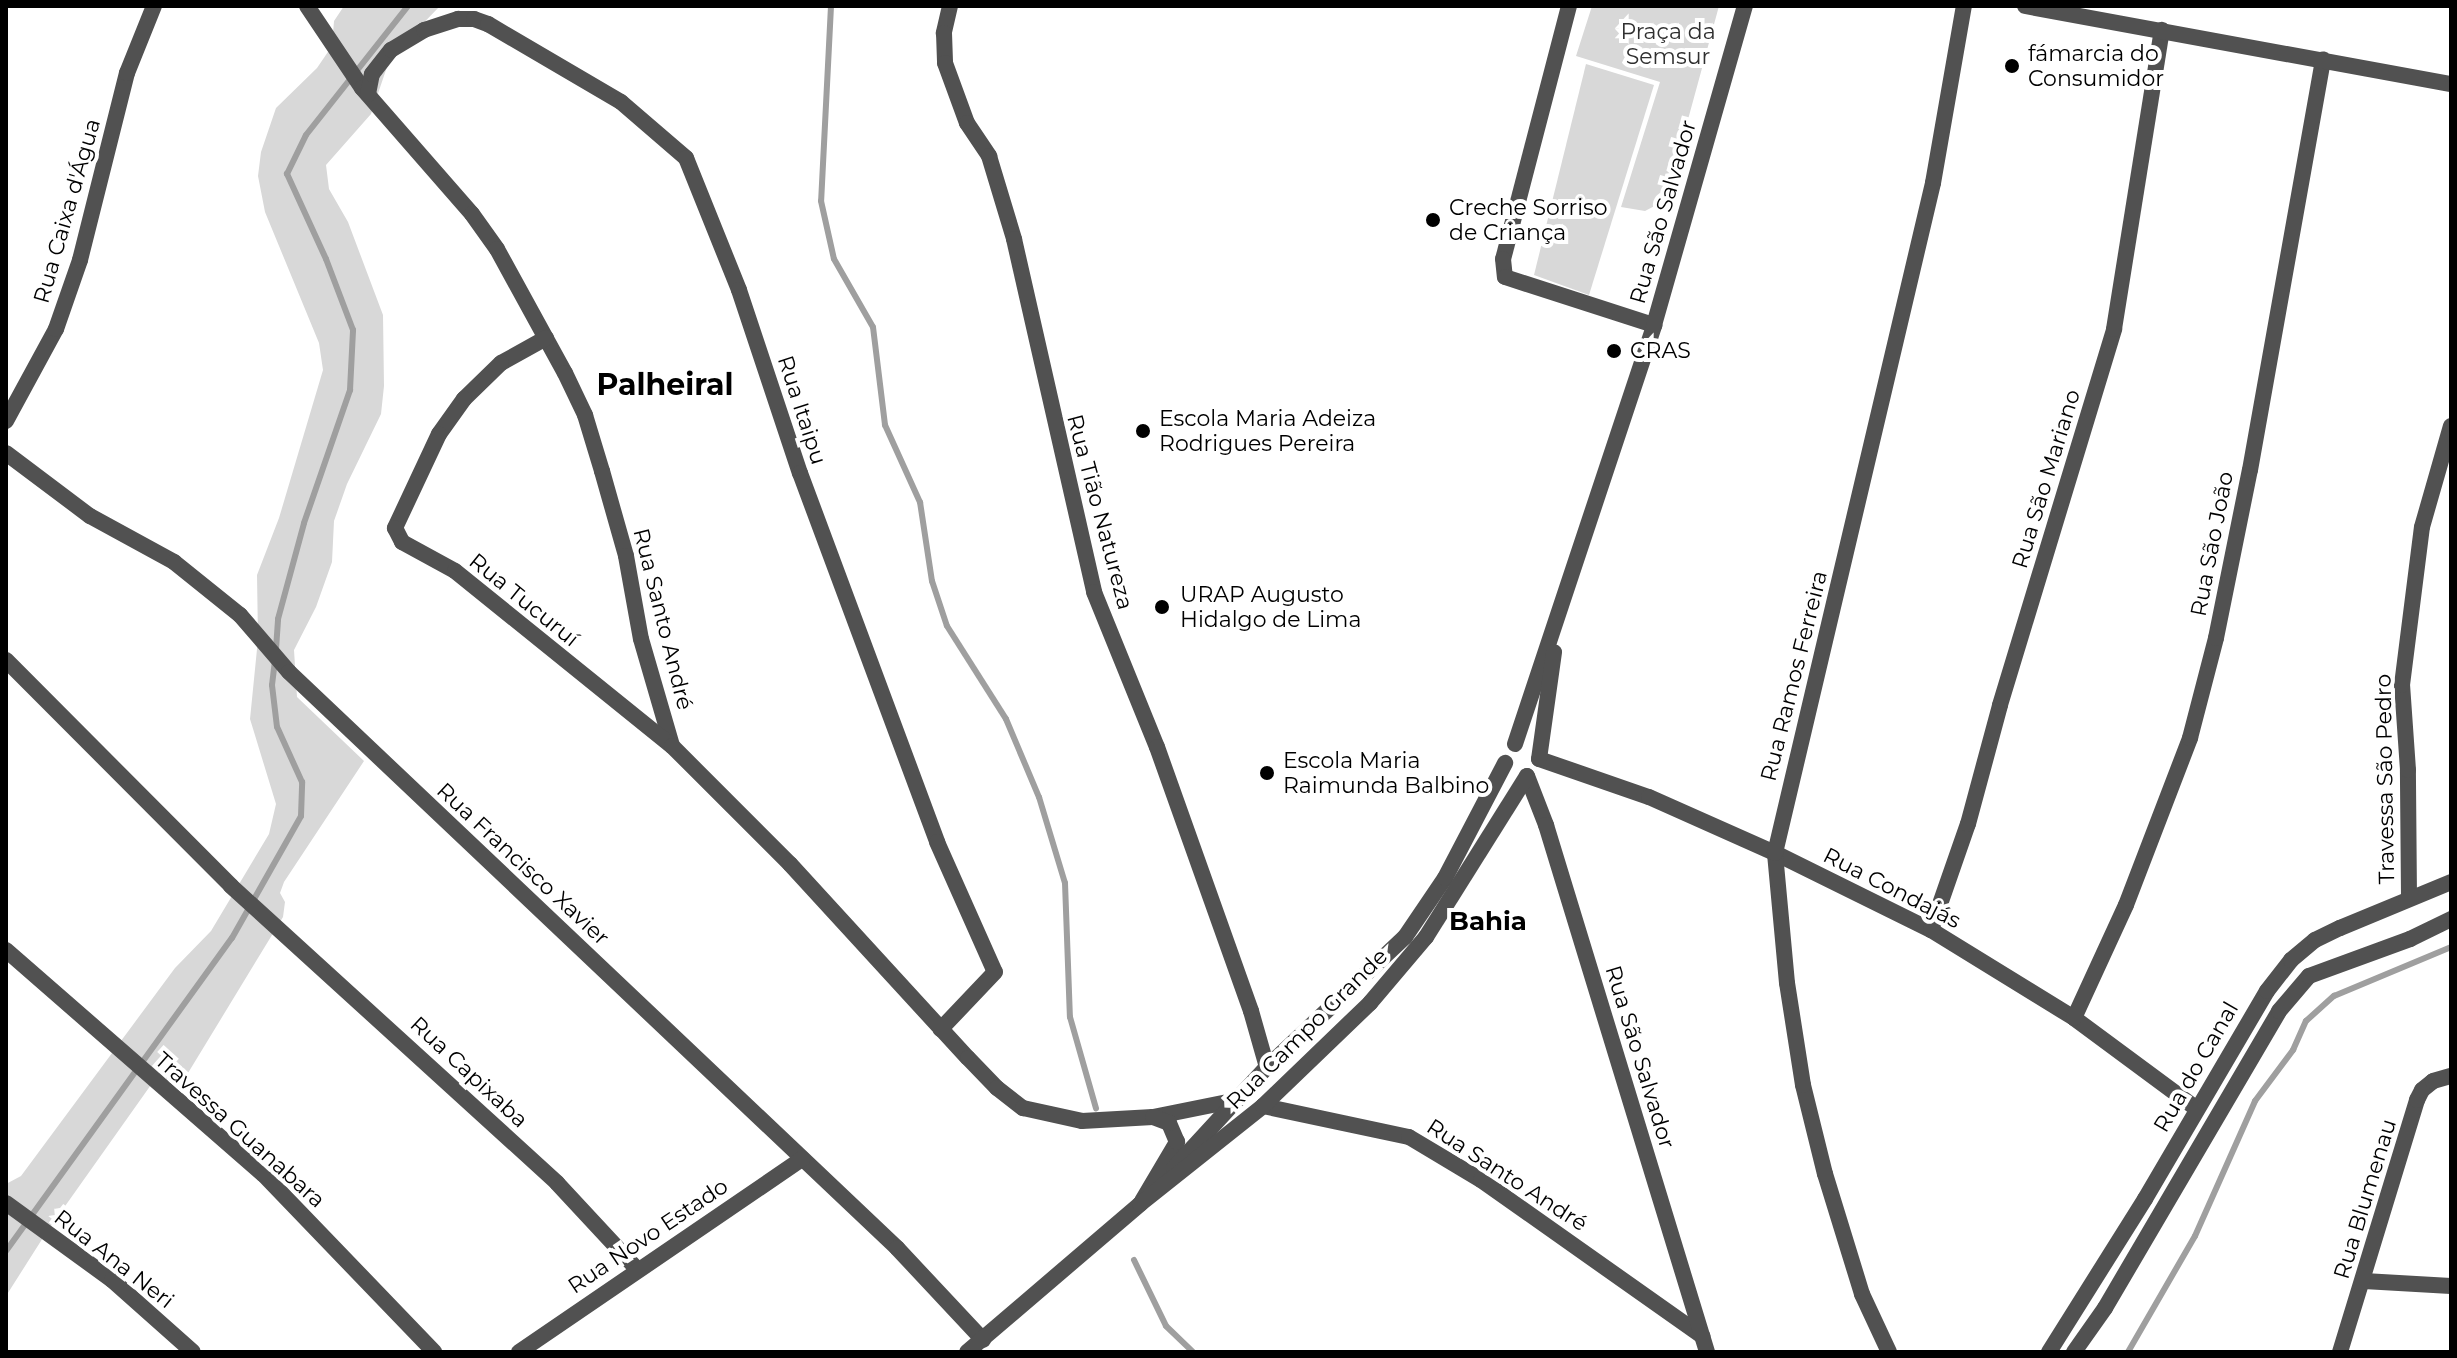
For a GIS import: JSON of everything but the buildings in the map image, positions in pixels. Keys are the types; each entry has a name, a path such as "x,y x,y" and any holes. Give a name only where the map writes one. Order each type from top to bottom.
{"street":[{"name":"Rua Caixa d'Água","path":"6,421 56,329 80,260 127,73 154,6"},
{"name":"Rua Santo André","path":"307,6 365,91 472,214 497,249 585,415 626,556 641,639 672,746 790,864 997,1088 1023,1108 1082,1121 1153,1117 1237,1100 1409,1137 1481,1180 1705,1344"},
{"name":"Rua Tião Natureza","path":"950,6 944,33 945,63 967,123 989,156 1014,239 1094,592 1157,747 1251,1011 1267,1067"},
{"path":"1569,6 1503,259 1505,277 1654,325"},
{"name":"Rua São Salvador","path":"1560,611 1654,325 1745,6"},
{"name":"Rua Ramos Ferreira","path":"1889,1352 1862,1294 1825,1174 1803,1085 1787,983 1775,853 1933,183 1964,6"},
{"path":"2025,6 2451,84"},
{"name":"Rua Itaipu","path":"365,91 372,74 391,50 424,30 458,19 474,19 488,24 621,102 686,158 739,290 800,473 937,842 995,972 941,1029"},
{"name":"Rua São Mariano","path":"1931,930 1968,824 2000,705 2114,329 2162,30"},
{"name":"Rua São João","path":"2074,1018 2126,905 2190,738 2216,638 2247,485 2323,59"},
{"name":"Rua Tucuruí","path":"546,338 501,363 464,399 439,434 395,528 396,536 413,551 455,571 672,746"},
{"name":"Travessa São Pedro","path":"2409,897 2408,770 2402,685 2422,527 2451,426"},
{"name":"Rua Francisco Xavier","path":"6,453 90,516 174,562 248,624 286,668 897,1248 983,1340"},
{"path":"1560,611 1536,770 1527,776 1510,773 1505,763 1507,752 1515,744 1560,611"},
{"name":"Rua Capixaba","path":"6,660 237,892 557,1183 637,1269"},
{"path":"1515,744 1531,746 1539,759"},
{"name":"Rua Condajás","path":"1539,759 1649,797 1775,853 1931,930 2074,1018 2197,1109"},
{"name":"Rua Campo Grande","path":"1140,1204 1267,1067 1405,937 1445,878 1505,763"},
{"name":"Rua Campo Grande","path":"967,1352 1140,1204 1263,1106 1370,1003 1426,937 1527,776"},
{"name":"Rua São Salvador","path":"1527,776 1546,825 1705,1344"},
{"name":"Rua do Canal","path":"2049,1352 2145,1199 2267,991 2291,960 2315,940 2409,897 2444,888 2451,882"},
{"name":"Rua do Canal","path":"2074,1352 2105,1308 2279,1011 2309,976 2410,939 2451,919"},
{"name":"Travessa Guanabara","path":"6,950 151,1080 263,1174 434,1352"},
{"name":"Rua Blumenau","path":"2340,1352 2417,1100 2422,1090 2433,1081 2451,1076"},
{"path":"1140,1204 1177,1142 1169,1123 1153,1117"},
{"name":"Rua Novo Estado","path":"519,1352 802,1159"},
{"name":"Rua Ana Neri","path":"11,1207 112,1280 193,1352"},
{"path":"2364,1281 2451,1286"}],"green space":[{"path":"344,6 440,6 405,42 387,67 371,114 326,165 329,189 348,222 383,315 384,386 381,414 347,484 334,521 332,562 316,607 294,650 297,697 364,761 284,882 280,893 285,902 283,917 188,1073 153,1082 46,1233 6,1296 6,1184 21,1176 175,968 211,931 269,834 276,804 250,719 258,639 257,575 279,518 323,370 319,343 265,212 258,176 261,152 276,108 317,68 332,46 334,21"},
{"name":"Praça da Semsur","path":"1592,6 1719,6 1666,200 1645,211 1621,207 1660,82 1576,56"},
{"path":"1586,64 1654,85 1589,295 1534,275"}],"waterway":[{"path":"276,649 278,619 304,523 350,390 353,330 326,259 287,174 306,135 408,6"},
{"path":"831,6 821,201 834,259 873,327 885,425 920,502 932,581 947,626 1006,719 1039,797 1065,883 1070,1017 1096,1108"},
{"path":"6,1251 232,938 301,816 302,782 277,727 272,685 275,660"},
{"path":"2128,1352 2195,1236 2255,1101 2293,1050 2306,1021 2334,996 2451,947"},
{"path":"1134,1260 1166,1326 1193,1352"}],"place":[{"name":"fámarcia do Consumidor","path":"2012,66"},
{"name":"Creche Sorriso de Criança","path":"1433,220"},
{"name":"CRAS","path":"1614,351"},
{"name":"Escola Maria Adeiza Rodrigues Pereira","path":"1143,431"},
{"name":"URAP Augusto Hidalgo de Lima","path":"1162,607"},
{"name":"Escola Maria Raimunda Balbino","path":"1267,773"}],"district":[{"name":"Palheiral","path":"665,385"},
{"name":"Bahia","path":"1488,922"}]}
